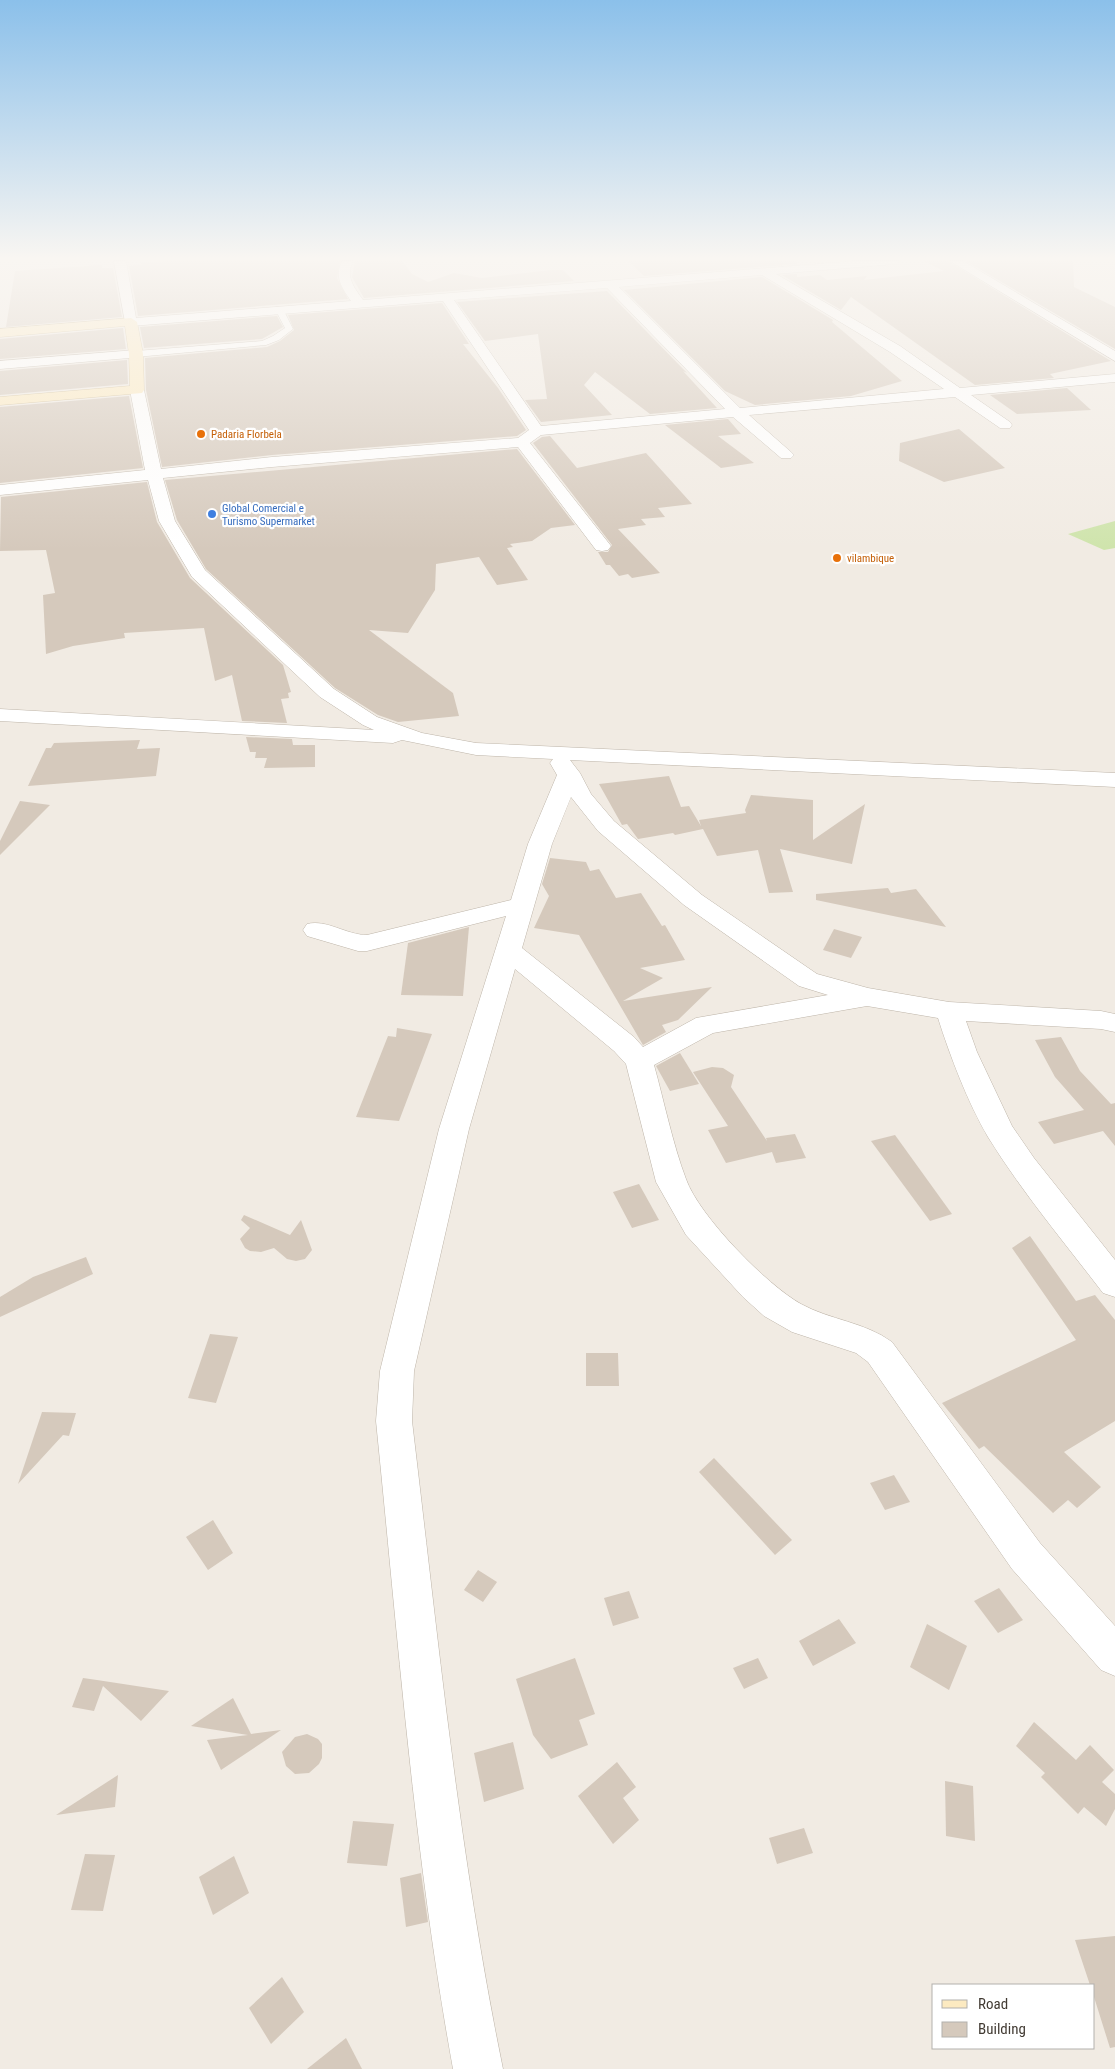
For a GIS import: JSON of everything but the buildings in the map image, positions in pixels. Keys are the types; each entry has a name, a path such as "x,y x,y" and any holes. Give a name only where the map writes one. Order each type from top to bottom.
{"main road":[{"path":"0,402 137,390 136,358"}],"street":[{"path":"0,365 92,358"},
{"path":"487,358 537,431"},
{"path":"682,358 737,413 786,454"},
{"path":"906,358 1004,425"},
{"path":"0,490 371,454 522,442 537,431 1115,378"},
{"path":"137,390 154,474 167,521 198,574 327,693 370,721 417,738"},
{"path":"522,442 602,546"},
{"path":"0,715 417,738 562,764 1115,780"},
{"path":"478,2069 468,2017 438,1805 394,1421 397,1371 454,1129 540,844 562,764"},
{"path":"562,764 582,797 606,826 693,900 808,980 867,997 949,1011 1101,1020 1115,1023"},
{"path":"316,930 358,943 367,943 521,906"},
{"path":"507,949 624,1044 639,1061 671,1182 697,1226 755,1288 776,1306 804,1322 868,1343 880,1352 1026,1556 1115,1656"},
{"path":"639,1061 706,1025 867,997"},
{"path":"949,1011 962,1052 999,1130 1023,1166 1115,1284"}],"green space":[{"path":"1115,521 1115,548 1104,550 1068,534"}],"place":[{"name":"Padaria Florbela","path":"201,434"},
{"name":"Global Comercial e Turismo Supermarket","path":"212,514"},
{"name":"vilambique","path":"837,558"}]}
